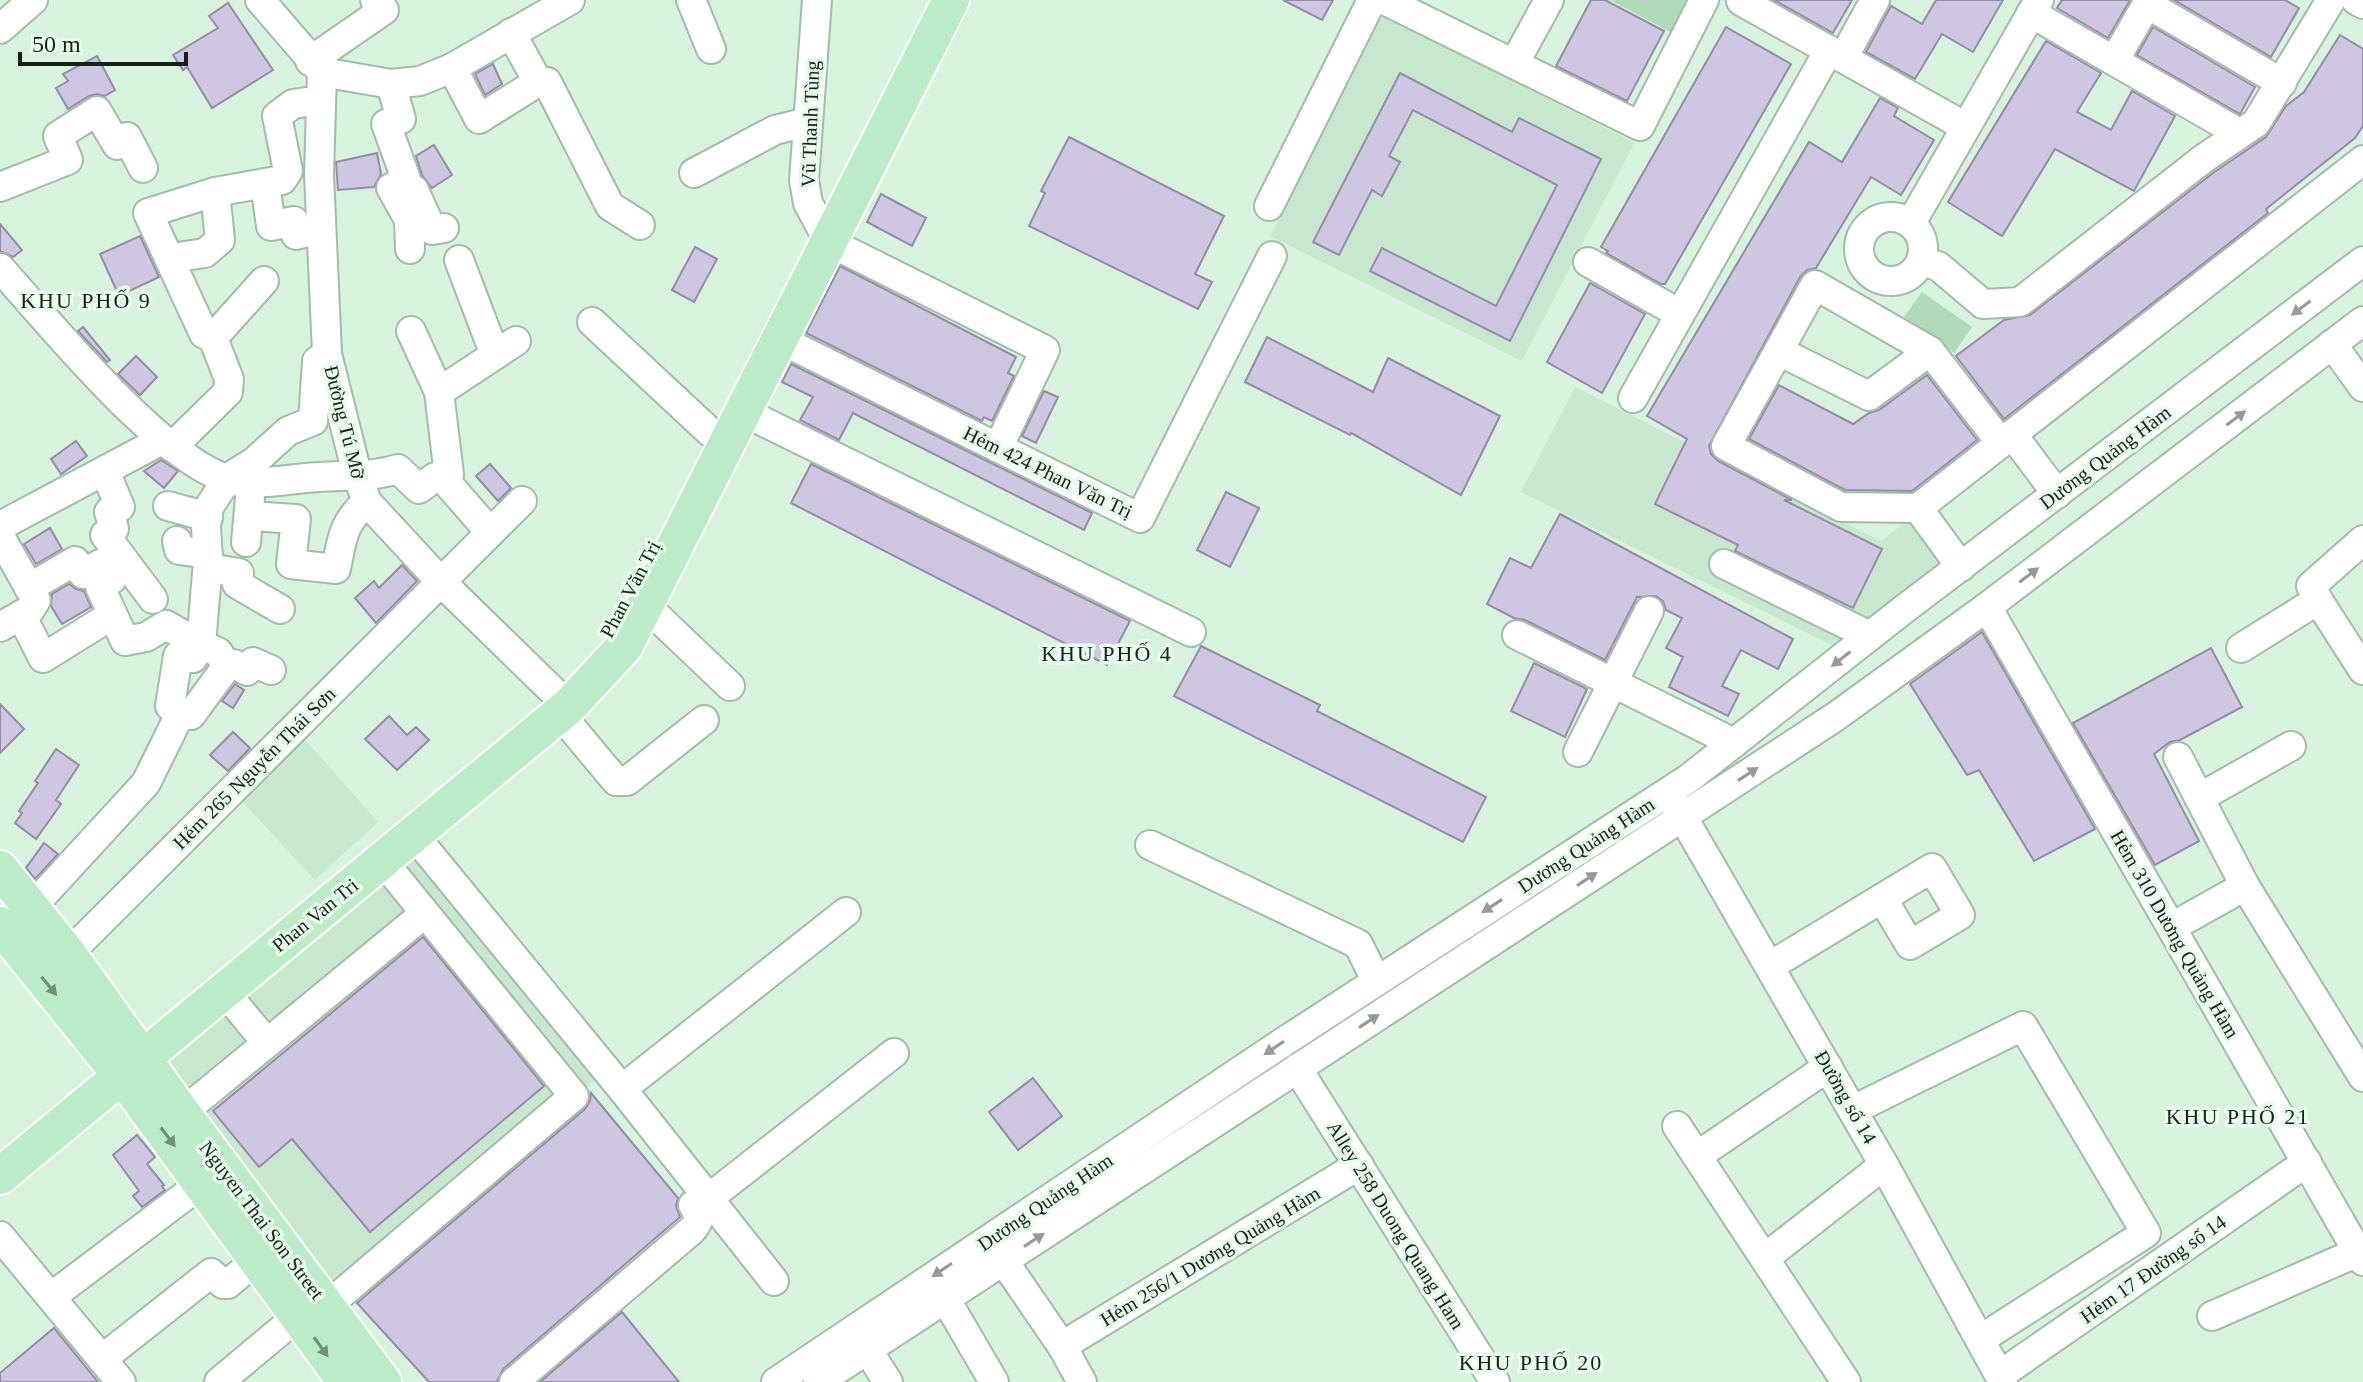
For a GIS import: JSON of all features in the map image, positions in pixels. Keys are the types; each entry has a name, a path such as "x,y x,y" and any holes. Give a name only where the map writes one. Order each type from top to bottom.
{"main road":[{"name":"Phan Văn Trị","path":"645,605 711,445 744,412 781,340 822,231 925,0"},
{"name":"Phan Văn Trị","path":"558,704 607,638 822,231 951,0"},
{"name":"Phan Van Tri","path":"0,1176 126,1058 223,990 382,860 408,827 624,647 645,605"},
{"path":"12,1137 126,1058 408,827"},
{"name":"Nguyen Thai Son Street","path":"0,869 68,954 126,1058 202,1183 257,1259 383,1382"},
{"name":"Nguyen Thai Son Street","path":"0,926 182,1113 312,1311 346,1382"}],"street":[{"path":"260,0 317,78 391,84 420,81 452,68 511,33 542,7 570,0"},
{"path":"691,0 711,49"},
{"name":"Vũ Thanh Tùng","path":"817,0 804,180 808,203 822,231"},
{"path":"1269,206 1372,0"},
{"path":"1384,0 1640,126 1704,0"},
{"path":"1514,64 1549,0"},
{"path":"1633,398 1836,54 1875,0"},
{"path":"1921,261 1938,266 1983,304 2020,302 2134,212 2256,123 2331,0"},
{"path":"2356,0 2363,4"},
{"path":"1741,1 1966,127"},
{"path":"0,526 105,471 167,444 228,392 229,379 213,338 204,334 148,213 215,192 282,180 288,171 277,116 293,104 386,3"},
{"path":"2114,61 2147,4 2282,83"},
{"path":"1911,223 2035,7 2114,61 2239,133"},
{"path":"511,33 538,82"},
{"path":"452,68 479,119 538,82 547,82 610,206 640,225"},
{"name":"Đường Tú Mỡ","path":"317,78 327,354 367,502 558,704 616,781 627,781 704,720"},
{"path":"391,84 401,119 386,124 406,179 432,230 444,228"},
{"path":"0,187 68,160 58,136 97,111 117,145 127,137 143,168"},
{"path":"694,173 775,130 807,122"},
{"path":"2057,494 2007,438 1930,351 1815,285 1726,446 1841,507 1918,508 2007,438 2363,160"},
{"path":"406,179 391,188 409,220 410,249"},
{"path":"265,183 271,226 294,221 296,235 321,229"},
{"path":"171,258 205,253 220,240 215,192"},
{"path":"1881,217 1902,217 1911,223 1923,240 1921,261 1907,277 1886,281 1876,278 1861,261 1860,239 1865,230 1881,217"},
{"path":"822,231 1045,350 998,448"},
{"name":"Hẻm 424 Phan Văn Trị","path":"781,340 1140,518 1272,256"},
{"path":"439,392 505,348 459,260"},
{"name":"Dương Quảng Hàm","path":"818,1382 1297,1068 1675,804 1734,743 2363,261"},
{"path":"1588,262 1680,314"},
{"path":"0,268 167,444 199,467 239,480 378,475 398,469 419,489 435,477 449,475 439,392 411,331"},
{"path":"1856,309 1876,278"},
{"path":"213,338 264,281"},
{"name":"Dương Quảng Hàm","path":"776,1382 1376,980 1675,804 1835,717 1987,607 2363,321"},
{"path":"592,322 711,445"},
{"path":"2332,344 2363,387"},
{"path":"1779,351 1869,396 1930,351"},
{"path":"271,670 253,662 247,671 234,664 227,666 191,715 180,714 170,706 178,656 193,658 201,645 209,507 288,431 313,421 317,361 327,354"},
{"path":"744,412 1191,632"},
{"path":"105,471 120,507 109,512 114,529 105,535 153,599"},
{"path":"441,476 490,532"},
{"path":"239,480 247,529 296,519 291,564 336,569 345,527 355,512 367,502"},
{"name":"Hẻm 265 Nguyễn Thái Sơn","path":"68,954 522,501"},
{"path":"168,506 208,517"},
{"path":"1918,508 1961,567"},
{"path":"0,536 36,600 30,610 11,621 43,658 112,615"},
{"path":"2363,540 2311,586 2363,670"},
{"path":"177,541 179,550 239,573 237,584 280,609"},
{"path":"29,588 75,561 83,574 106,572 100,587 125,641 146,637 166,625 218,652 227,666"},
{"path":"1724,564 1870,636"},
{"path":"2241,648 2318,600"},
{"path":"645,605 730,686"},
{"name":"Hẻm 310 Dương Quảng Hàm","path":"1987,607 2307,1162 2358,1244"},
{"path":"1578,752 1649,611"},
{"path":"1517,635 1734,743"},
{"path":"31,908 146,783 180,714"},
{"path":"2199,798 2291,746"},
{"path":"2178,757 2245,886 2363,1077"},
{"name":"Đường số 14","path":"1675,804 1853,1110 2001,1379"},
{"path":"408,827 622,1089 701,1202 774,1281"},
{"path":"1150,845 1358,944 1376,980"},
{"path":"219,1382 312,1311 574,1096 382,860"},
{"path":"2172,927 2245,886"},
{"path":"1770,966 1882,898"},
{"path":"622,1089 846,912"},
{"path":"182,1113 424,914"},
{"path":"223,990 267,1043"},
{"path":"1853,1110 2023,1026 2146,1233 1981,1339"},
{"path":"514,1382 692,1230 699,1221 701,1202 894,1053"},
{"path":"1697,1156 1828,1067"},
{"name":"Alley 258 Duong Quang Ham","path":"1297,1068 1495,1382"},
{"path":"1677,1126 1846,1382"},
{"name":"Hẻm 17 Đường số 14","path":"2001,1379 2307,1162"},
{"name":"Hẻm 256/1 Dương Quảng Hàm","path":"1062,1346 1359,1165"},
{"path":"1766,1257 1884,1165"},
{"path":"51,1297 202,1183"},
{"path":"0,1236 121,1382"},
{"path":"2212,1316 2358,1244"},
{"path":"102,1359 211,1273 223,1284 228,1284 257,1259"},
{"path":"1003,1260 1062,1346 1082,1382"},
{"path":"945,1298 994,1382"},
{"path":"867,1349 888,1382"}],"shaded area":[{"path":"1610,0 1694,0 1676,35"},
{"path":"1383,14 1634,143 1522,361 1270,236"},
{"path":"1922,292 1972,327 1954,353 1904,317"},
{"path":"1575,387 1881,541 1911,518 1958,576 1844,651 1521,492"},
{"path":"301,735 378,822 315,880 237,796"},
{"path":"412,852 597,1079 340,1290 156,1063"}],"building":[{"path":"1283,0 1333,0 1322,20"},
{"path":"1591,0 1605,0 1664,31 1627,101 1556,66"},
{"path":"1774,0 1852,0 1833,33"},
{"path":"1936,0 2003,0 1973,52 1942,34 1915,79 1866,52 1891,6 1922,24"},
{"path":"2062,0 2130,0 2108,38 2057,8"},
{"path":"2174,0 2285,0 2299,8 2271,57"},
{"path":"228,3 273,70 212,108 187,67 183,70 173,55 218,28 209,16"},
{"path":"1726,27 1791,64 1665,284 1661,284 1606,253 1608,251 1601,247"},
{"path":"2153,27 2255,87 2240,114 2137,55"},
{"path":"2340,35 2363,49 2363,126 2355,138 2266,209 2268,213 2004,419 1956,356 2004,320 2030,315 2213,173 2266,137 2286,106 2304,92"},
{"path":"2046,41 2101,73 2077,112 2111,130 2132,91 2175,116 2134,191 2055,149 2002,236 1948,202"},
{"path":"97,56 115,90 105,96 89,96 68,109 56,88 68,81 63,74"},
{"path":"493,64 502,84 485,95 475,74"},
{"path":"1400,73 1512,132 1519,118 1601,159 1510,341 1370,271 1382,248 1496,306 1557,185 1413,110 1389,156 1400,162 1382,196 1372,190 1339,255 1313,242"},
{"path":"1880,98 1898,108 1894,116 1934,140 1901,195 1871,177 1816,268 1807,270 1800,277 1709,446 1711,454 1718,461 1792,500 1784,500 1882,549 1853,608 1735,551 1738,545 1655,504 1687,439 1647,416 1809,142 1842,162"},
{"path":"1069,137 1224,216 1195,274 1212,282 1198,309 1029,226 1045,193 1041,191"},
{"path":"434,145 452,175 432,188 422,175 416,156"},
{"path":"377,153 381,174 374,187 338,190 336,162"},
{"path":"881,194 926,218 912,246 867,222"},
{"path":"0,224 22,250 13,257 0,251"},
{"path":"140,236 159,277 119,296 100,254"},
{"path":"695,247 717,259 694,302 672,290"},
{"path":"840,266 1016,357 1008,373 1014,376 992,421 984,417 982,421 806,333"},
{"path":"1590,283 1645,314 1602,393 1547,362"},
{"path":"83,327 110,360 107,362 78,331"},
{"path":"1267,337 1373,392 1388,358 1500,416 1461,495 1351,433 1245,382"},
{"path":"136,356 157,377 140,395 118,374"},
{"path":"791,364 1092,513 1084,530 853,413 839,440 800,420 813,397 782,382"},
{"path":"1927,375 1977,440 1912,491 1845,490 1749,439 1779,385 1853,424 1879,410"},
{"path":"1044,391 1058,397 1036,443 1022,436"},
{"path":"76,441 87,456 61,474 51,459"},
{"path":"161,460 178,471 164,488 144,471"},
{"path":"490,464 511,488 498,501 476,476"},
{"path":"811,464 1130,621 1107,665 791,503"},
{"path":"1226,492 1259,508 1230,567 1197,550"},
{"path":"1560,514 1793,639 1778,669 1741,650 1722,686 1739,694 1728,716 1669,687 1683,657 1666,648 1682,618 1666,610 1663,601 1656,596 1637,597 1605,660 1487,604 1510,558 1531,568"},
{"path":"50,528 62,549 36,564 24,544"},
{"path":"402,565 417,581 376,623 355,598 374,581 379,588"},
{"path":"69,584 84,591 91,607 62,624 51,606 52,594"},
{"path":"1982,632 2095,829 2034,861 1979,770 1967,775 1910,684"},
{"path":"1201,646 1320,705 1317,711 1486,797 1463,842 1174,696"},
{"path":"2211,648 2242,707 2180,740 2170,742 2154,754 2199,841 2155,865 2073,723"},
{"path":"1534,663 1587,689 1565,737 1511,711"},
{"path":"235,684 244,690 233,708 222,701"},
{"path":"0,704 24,729 0,753"},
{"path":"389,716 407,735 416,727 429,740 397,770 365,739"},
{"path":"233,732 250,748 228,771 210,755"},
{"path":"56,749 79,765 56,800 61,804 36,839 15,823 22,813 19,811 38,783 35,781"},
{"path":"44,843 58,854 35,879 26,868"},
{"path":"423,937 544,1086 370,1232 292,1139 259,1167 213,1111"},
{"path":"1033,1078 1062,1116 1018,1150 989,1112"},
{"path":"591,1093 678,1198 676,1206 680,1217 503,1369 497,1382 429,1382 357,1303 585,1109"},
{"path":"137,1135 155,1157 147,1164 165,1190 142,1207 133,1196 139,1191 113,1155"},
{"path":"622,1312 679,1382 540,1382"},
{"path":"54,1328 98,1382 0,1382 0,1373"}],"district":[{"name":"KHU PHỐ 9","path":"86,300"},
{"name":"KHU PHỐ 4","path":"1107,653"},
{"name":"KHU PHỐ 21","path":"2238,1116"},
{"name":"KHU PHỐ 20","path":"1531,1362"}]}
